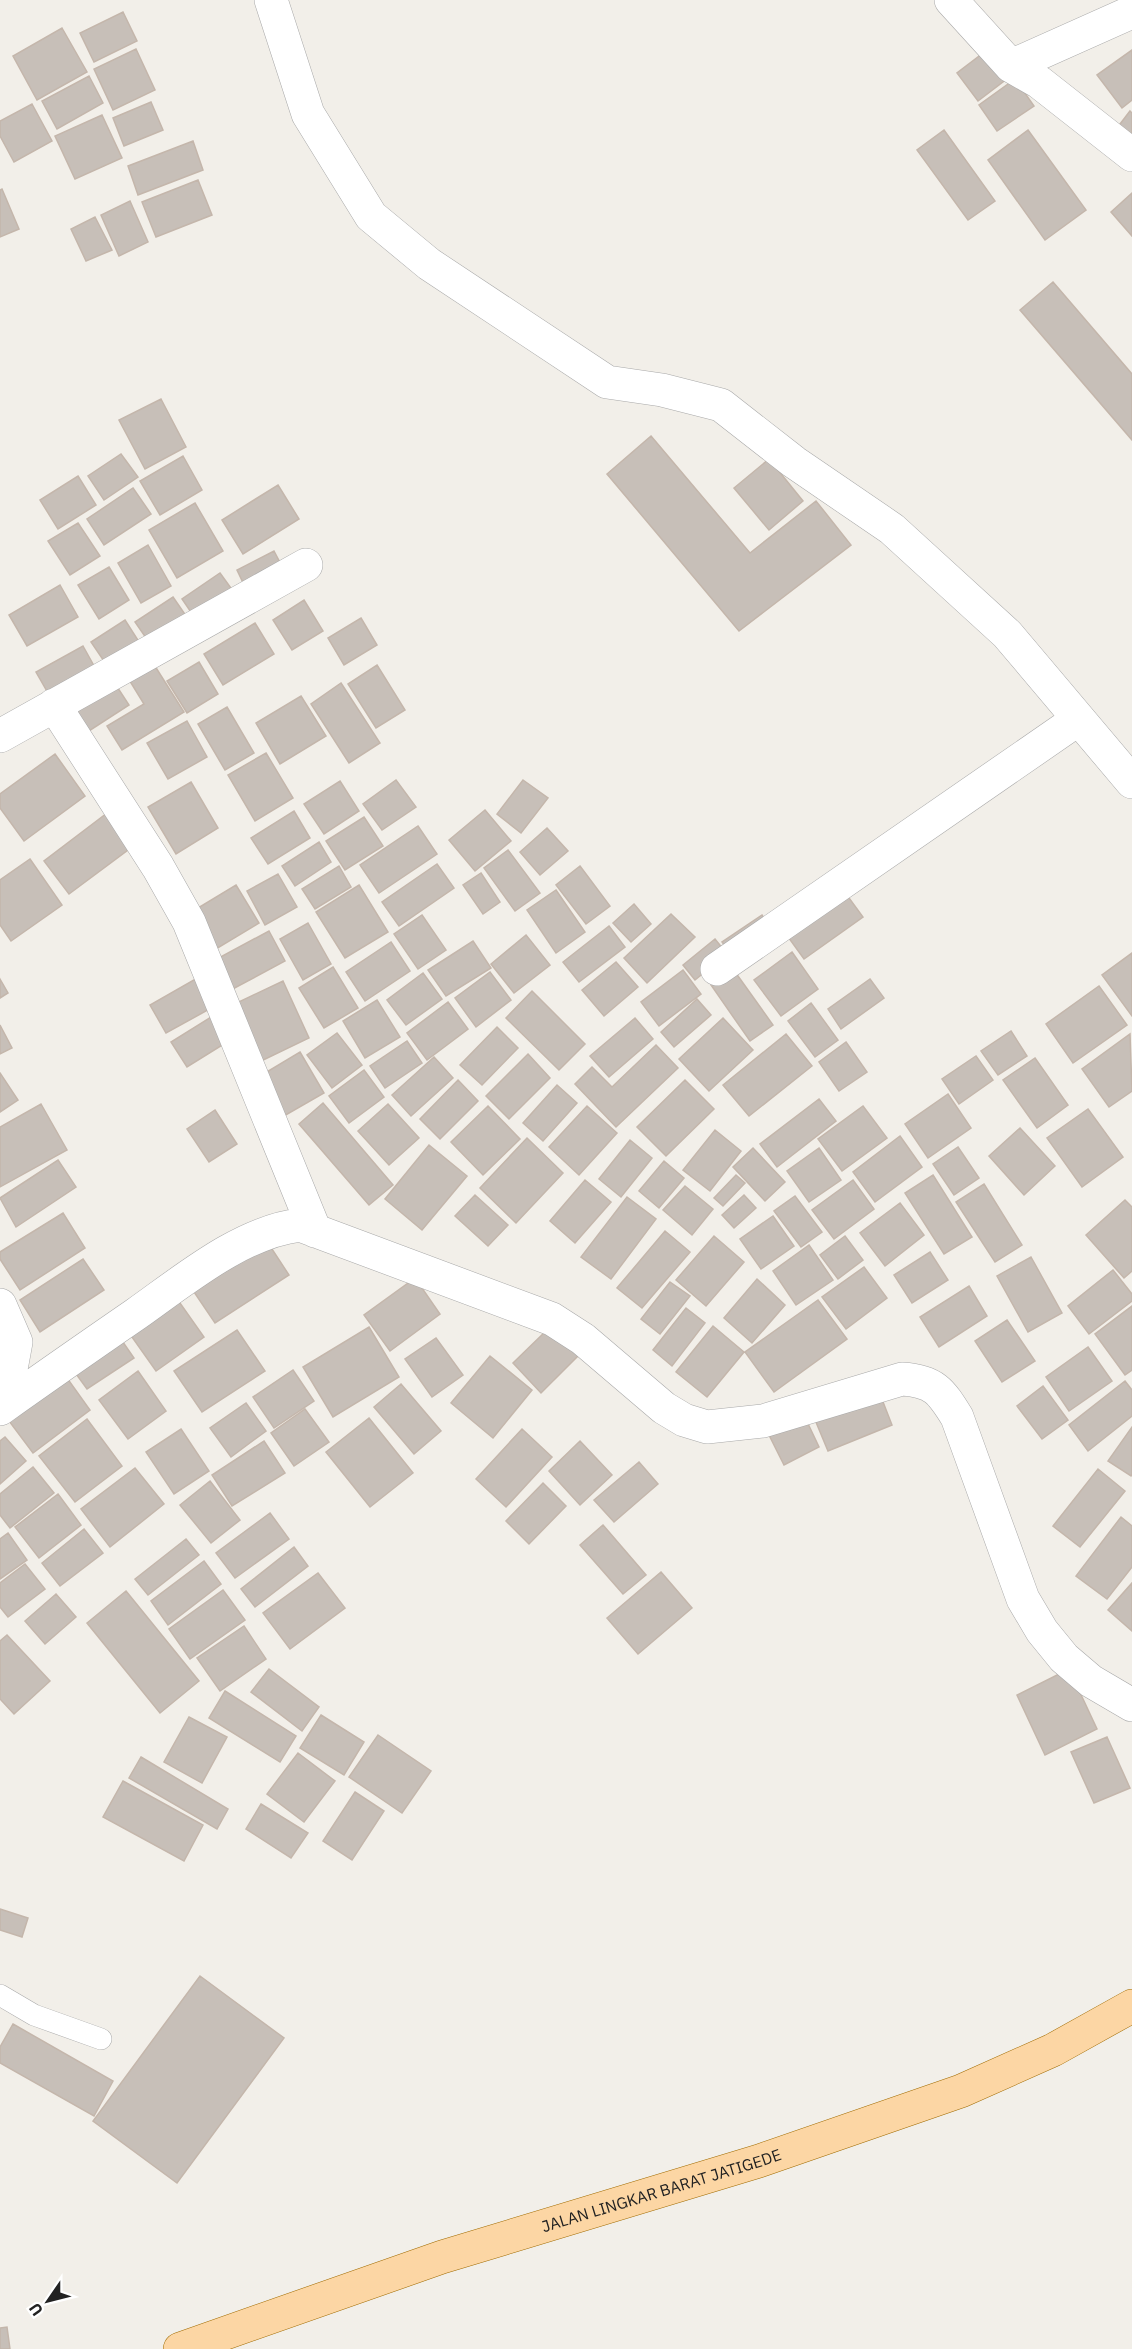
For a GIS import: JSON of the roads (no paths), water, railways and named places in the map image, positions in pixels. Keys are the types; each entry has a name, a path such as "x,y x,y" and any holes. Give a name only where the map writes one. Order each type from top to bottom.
{"main road":[{"name":"JALAN LINGKAR BARAT JATIGEDE","path":"180,2349 442,2257 759,2161 961,2091 1053,2050 1132,2006"}],"street":[{"path":"270,0 308,114 371,216 429,264 607,382 662,390 721,405 794,462 892,529 1007,634 1077,720 1132,782"},
{"path":"951,0 1011,66 1039,82 1132,155"},
{"path":"1011,66 1132,12"},
{"path":"0,736 306,565"},
{"path":"54,705 158,867 189,922 315,1231"},
{"path":"717,969 1077,720"},
{"path":"0,1409 188,1276 281,1227 300,1225 552,1319 583,1339 664,1408 684,1420 708,1427 763,1421 902,1379 929,1384 944,1395 957,1417 1023,1599 1042,1631 1073,1666 1091,1681 1132,1705"},
{"path":"0,1305 16,1342 9,1380 0,1393"}],"lane":[{"path":"0,1995 34,2015 101,2039"}]}
